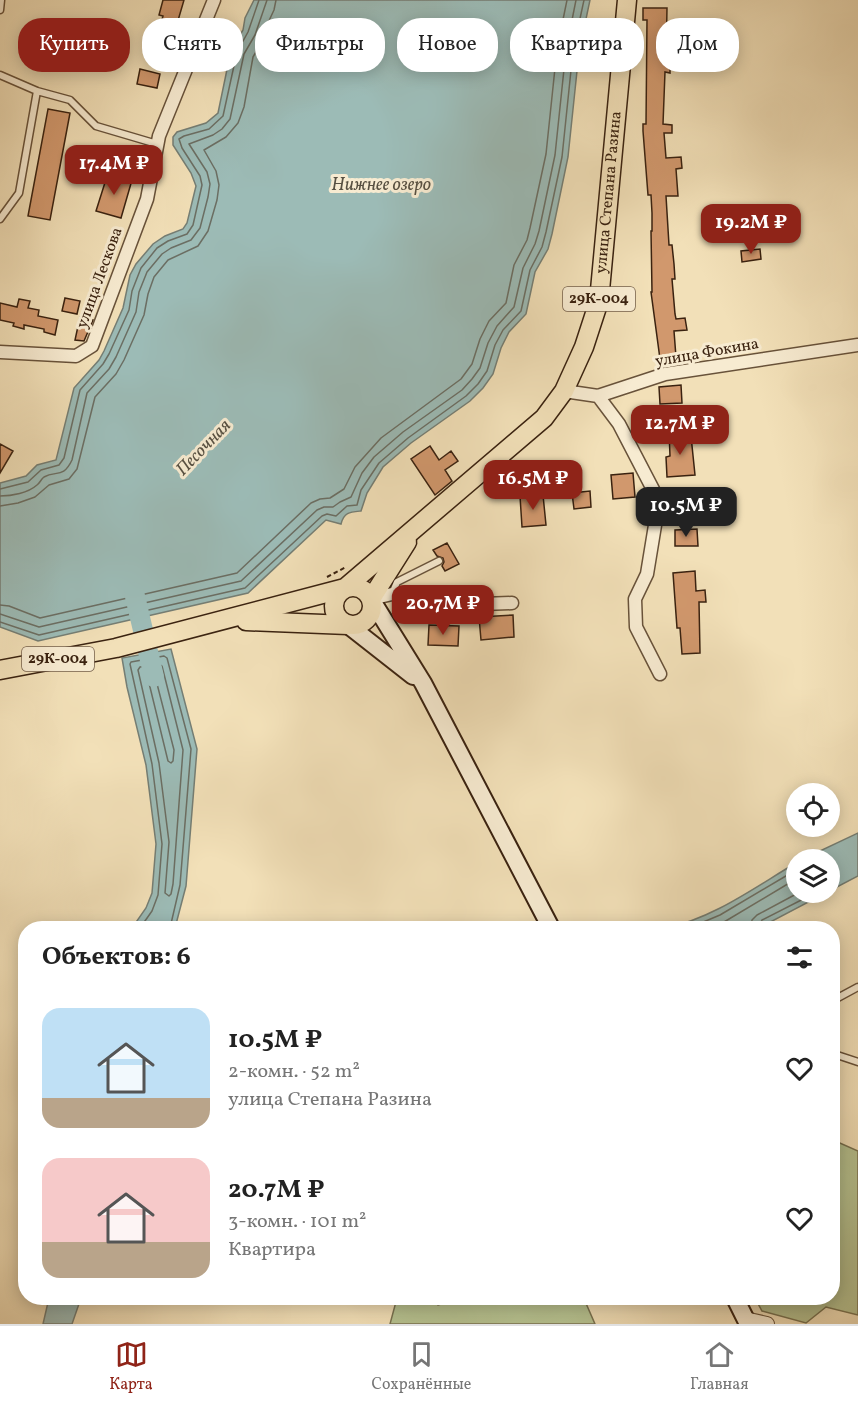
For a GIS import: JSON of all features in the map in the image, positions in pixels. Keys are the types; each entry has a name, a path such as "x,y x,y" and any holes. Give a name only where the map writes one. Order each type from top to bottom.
{"main road":[{"name":"улица Степана Разина","path":"345,588 544,418 564,391 584,347 599,301 627,0"},
{"name":"29К-004","path":"0,670 116,648 229,620 354,626 365,621 372,611 371,599 415,528"},
{"path":"229,620 345,588 358,587 368,594 423,684 547,921"},
{"path":"345,588 336,596 333,608 338,619 423,684"},
{"path":"738,1305 746,1321"}],"street":[{"name":"улица Лескова","path":"0,352 76,356 92,346 147,199 157,144 214,0"},
{"name":"улица Фокина","path":"564,391 598,396 665,375 858,345"},
{"path":"598,396 619,424 659,501 647,574 635,599 636,627 660,674"},
{"path":"371,599 392,594 467,595 482,604 512,603"},
{"path":"746,1321 767,1324"}],"lane":[{"path":"0,10 2,0"},
{"path":"0,75 37,91 70,100 96,126 157,144"},
{"path":"0,219 19,193 37,91"},
{"path":"392,594 398,582 439,561"},
{"path":"840,997 858,987"},
{"path":"840,1056 858,1062"}],"path":[{"path":"325,578 353,563"}],"green space":[{"path":"840,1143 858,1151 858,1315 826,1307 806,1323 762,1311 759,1305 840,1305"},
{"path":"395,1305 587,1305 595,1324 390,1324"}],"water":[{"name":"Нижнее озеро","path":"254,0 590,0 586,18 510,18 510,72 577,72 568,157 548,249 535,272 526,314 509,332 493,374 470,401 411,443 383,467 367,493 361,511 348,513 341,524 326,520 248,593 38,641 0,627 0,483 26,476 37,465 56,460 74,388 104,351 123,308 130,275 136,264 153,244 183,229 187,223 196,186 191,173 173,145 173,137 177,132 206,123 218,113 226,72 243,72 245,18"},
{"path":"171,649 197,749 186,886 177,921 137,921 146,908 152,893 156,844 146,765 122,658"},
{"path":"858,833 858,876 840,886 840,849 824,849"},
{"path":"786,869 786,903 807,903 772,921 690,921 701,917"},
{"path":"47,1305 79,1305 72,1324 43,1324"}],"building":[{"path":"163,0 184,0 179,18 162,18 163,16 159,15"},
{"path":"643,8 667,8 667,18 656,18 656,72 665,72 663,124 672,125 672,133 664,133 666,158 681,157 682,168 676,169 678,196 666,196 669,245 672,245 674,264 675,279 672,279 675,314 676,319 685,318 687,330 674,331 676,357 660,359 651,292 652,213 651,195 648,195 643,131 643,124 646,124 647,20 643,18"},
{"path":"140,69 142,72 160,74 157,88 137,84"},
{"path":"48,109 70,113 50,220 28,216"},
{"path":"108,173 132,180 121,218 96,211"},
{"path":"760,249 761,259 742,262 741,251"},
{"path":"65,298 80,301 77,314 62,311"},
{"path":"19,299 30,301 28,308 39,310 38,316 58,320 55,335 44,332 44,329 24,325 24,329 13,326 14,323 0,320 0,303 17,307"},
{"path":"80,317 93,320 84,341 75,340"},
{"path":"681,385 682,403 660,404 659,387"},
{"path":"679,430 679,437 691,436 695,475 667,477 666,457 670,456 669,431"},
{"path":"0,444 13,451 0,473"},
{"path":"430,446 439,460 451,451 458,461 445,470 452,481 435,495 411,459"},
{"path":"633,473 635,497 613,499 611,475"},
{"path":"590,491 591,507 574,509 572,493"},
{"path":"543,495 546,525 522,527 520,496"},
{"path":"697,529 698,546 675,546 675,530"},
{"path":"447,543 459,564 445,571 442,566 443,558 437,556 433,550"},
{"path":"695,571 696,591 705,590 706,602 699,602 700,653 682,654 680,628 677,628 673,573"},
{"path":"513,615 514,637 481,640 479,617"},
{"path":"429,625 459,626 458,646 428,645"}],"waterway":[{"name":"Песочная","path":"134,592 154,677"}]}
